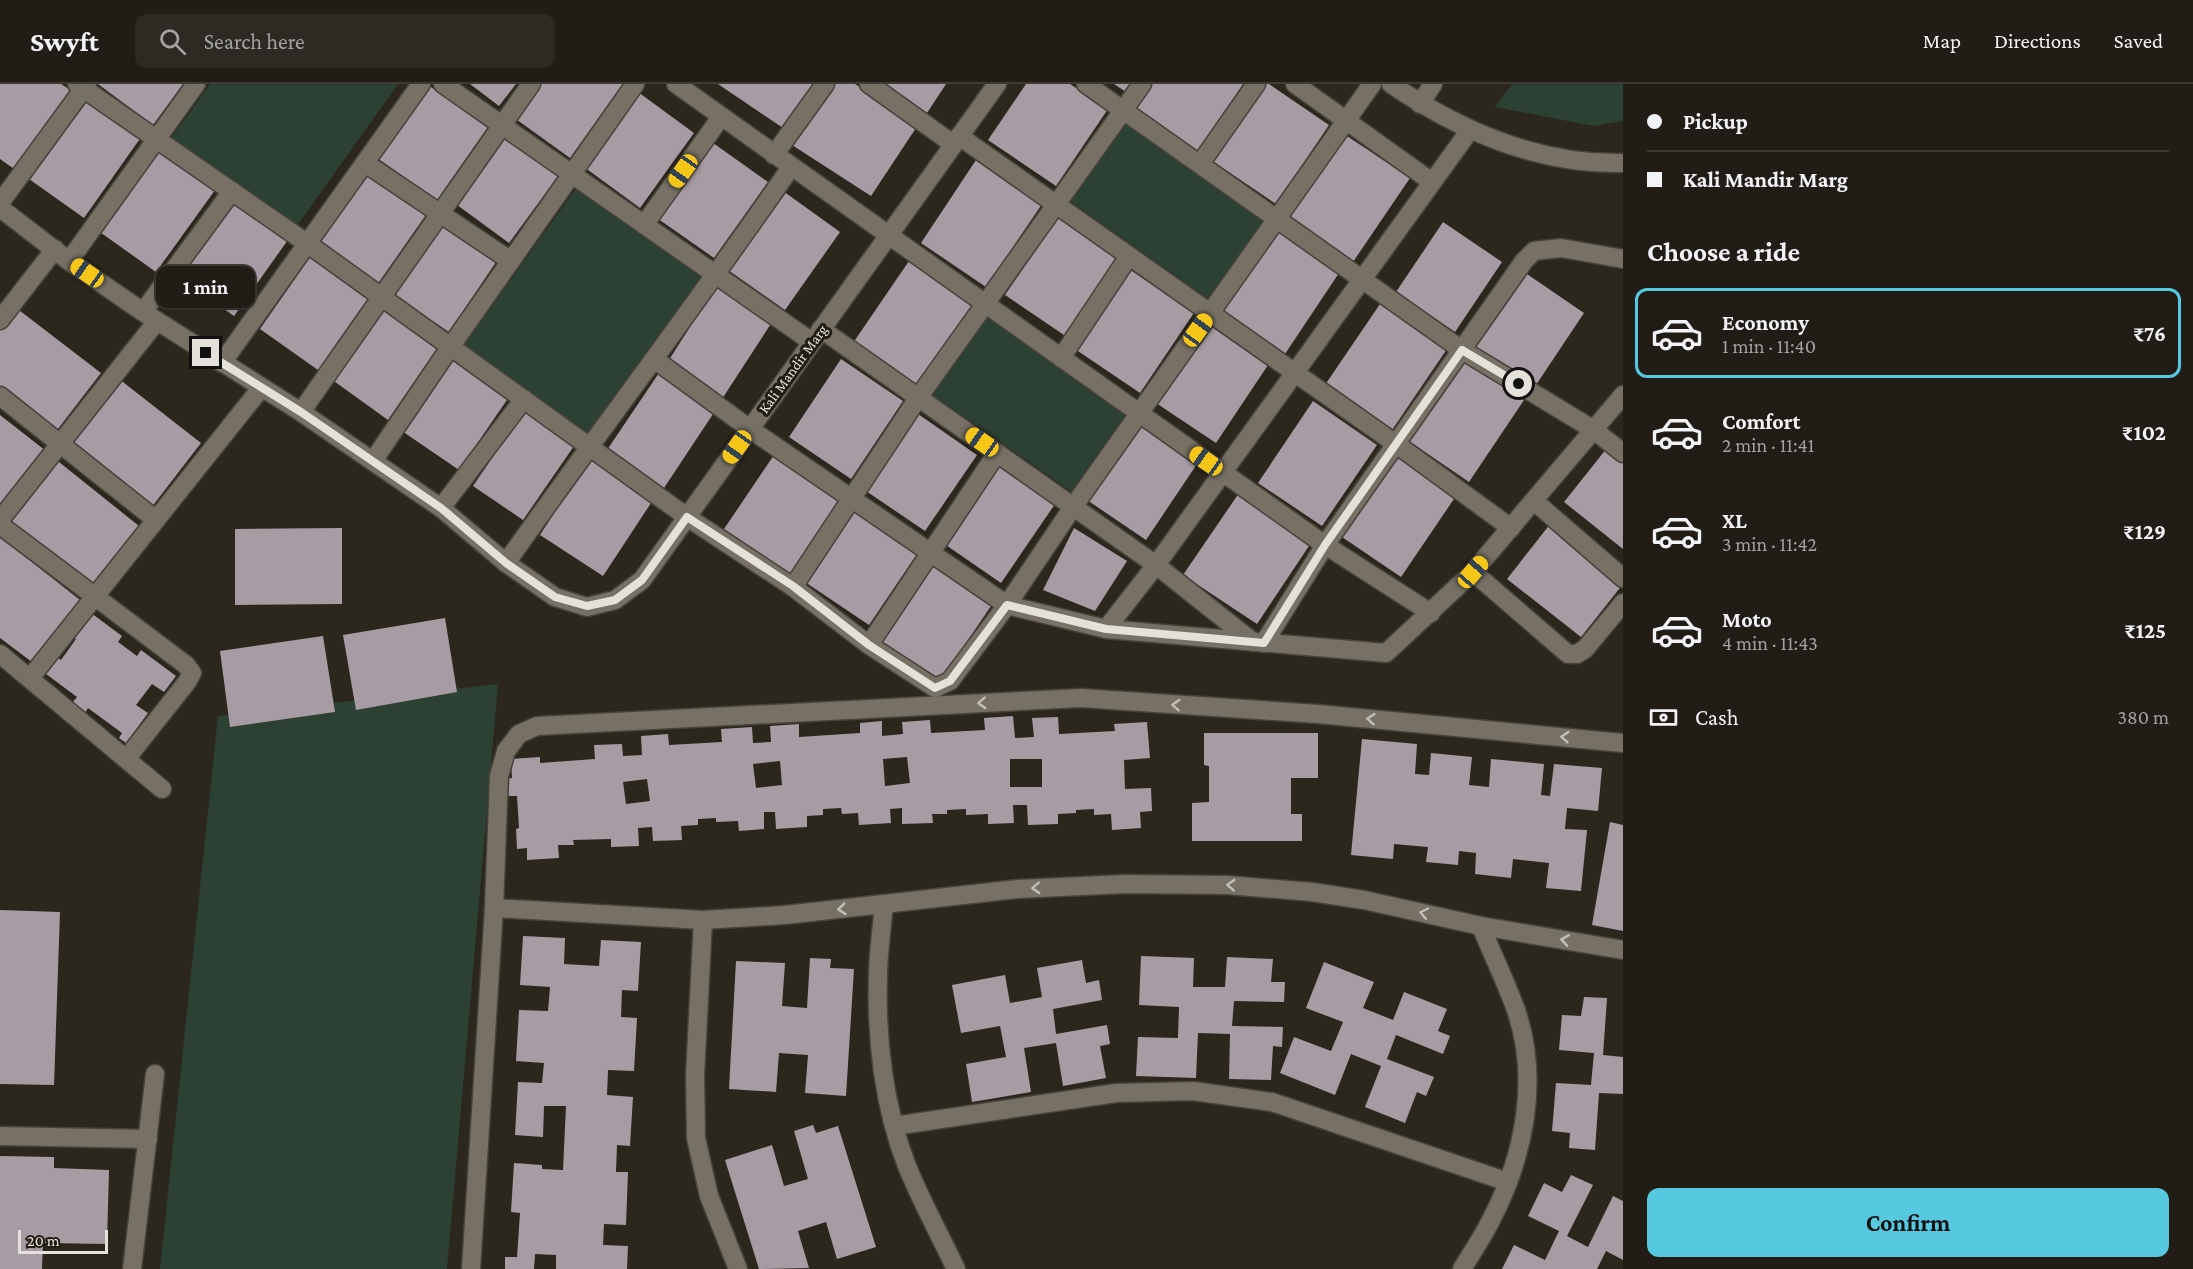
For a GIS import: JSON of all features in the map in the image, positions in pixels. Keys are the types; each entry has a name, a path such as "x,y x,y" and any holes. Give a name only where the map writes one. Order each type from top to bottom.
{"street":[{"path":"0,320 62,255 156,139 196,84"},
{"path":"222,363 421,84"},
{"path":"443,84 716,275 918,398 1156,565 1258,642"},
{"path":"301,412 531,84"},
{"path":"373,462 451,346 635,84"},
{"path":"774,155 825,84"},
{"path":"869,84 1056,205 1396,444 1511,528"},
{"name":"Kali Mandir Marg","path":"0,208 150,317 301,412 441,508 506,563 555,597 587,606 615,600 642,580 997,84"},
{"path":"1086,84 1462,350 1594,430 1623,453"},
{"path":"793,586 918,398 1142,84"},
{"path":"1200,164 1256,84"},
{"path":"1295,84 1432,182"},
{"path":"0,202 82,86 381,296 687,517 793,586 869,645 935,688 950,681 1007,605 1073,507 1372,84"},
{"path":"1391,84 1420,104 1470,130 1515,148 1559,158 1603,164 1623,163"},
{"path":"1420,104 1433,84"},
{"path":"684,86 721,117 1139,414 1325,545 1431,613"},
{"path":"644,225 721,117"},
{"path":"1106,629 1156,565 1470,130"},
{"path":"365,163 511,261"},
{"path":"506,563 589,446 716,275 791,167"},
{"path":"0,520 61,444 150,317 232,191"},
{"path":"1258,642 1524,261 1534,252 1561,248 1623,259"},
{"path":"1060,358 1129,256"},
{"path":"654,359 750,429 932,551 1007,605 1106,629 1386,653 1473,572 1622,399"},
{"path":"30,678 261,388"},
{"path":"0,396 156,520"},
{"path":"441,508 524,399"},
{"path":"869,645 997,453"},
{"path":"1534,501 1623,578"},
{"path":"0,525 186,665 192,673 126,759"},
{"path":"1473,572 1568,654 1577,654 1585,649 1623,603"},
{"path":"0,654 162,789"},
{"path":"471,1269 494,908 499,776 506,751 519,734 537,726 1080,699 1318,714 1623,743"},
{"path":"494,908 703,920 786,915 1018,889 1125,884 1227,885 1312,892 1364,900 1481,926 1623,950"},
{"path":"884,904 878,977 880,1032 894,1126 907,1166 956,1269"},
{"path":"703,920 695,1076 696,1138 709,1196 738,1269"},
{"path":"1462,1269 1490,1223 1508,1182 1521,1140 1529,1087 1526,1055 1516,1012 1481,926"},
{"path":"132,1269 155,1074"},
{"path":"894,1126 1116,1093 1193,1091 1272,1102 1508,1182"},
{"path":"0,1136 148,1139"}],"green space":[{"path":"210,84 398,84 294,230 169,141"},
{"path":"1512,84 1623,84 1623,121 1594,126 1495,107"},
{"path":"1123,120 1265,220 1210,300 1067,199"},
{"path":"577,187 702,277 586,439 461,349"},
{"path":"985,316 1126,414 1072,492 931,394"},
{"path":"498,684 447,1269 160,1269 218,716"}],"building":[{"path":"0,84 61,84 72,91 17,171 0,159"},
{"path":"98,84 183,84 153,125"},
{"path":"470,84 516,84 499,106"},
{"path":"537,84 623,84 570,158 513,117"},
{"path":"718,84 813,84 783,128"},
{"path":"832,84 855,84 918,125 871,196 792,145"},
{"path":"883,84 946,84 927,113"},
{"path":"1026,84 1070,84 1108,109 1056,186 988,140"},
{"path":"1114,84 1132,84 1126,92"},
{"path":"1152,84 1243,84 1198,151 1135,109"},
{"path":"1261,84 1269,84 1329,125 1276,204 1211,160"},
{"path":"428,85 488,127 437,200 377,158"},
{"path":"638,92 694,133 640,208 584,167"},
{"path":"89,95 144,133 84,218 29,179"},
{"path":"1341,132 1410,178 1353,262 1285,216"},
{"path":"503,134 559,175 509,243 453,202"},
{"path":"709,140 768,182 714,258 654,216"},
{"path":"160,143 218,186 156,272 97,230"},
{"path":"976,160 1042,204 986,287 921,243"},
{"path":"370,171 428,212 377,285 318,245"},
{"path":"783,191 840,232 785,310 728,270"},
{"path":"233,196 290,237 234,316 177,276"},
{"path":"1060,214 1119,254 1064,335 1005,295"},
{"path":"437,219 498,259 449,332 388,291"},
{"path":"1443,222 1502,262 1455,332 1396,292"},
{"path":"1275,229 1339,273 1285,354 1220,310"},
{"path":"313,253 371,294 318,370 260,329"},
{"path":"909,261 973,304 917,386 853,343"},
{"path":"1129,269 1194,313 1140,393 1075,349"},
{"path":"1521,270 1584,313 1532,391 1468,348"},
{"path":"718,283 774,319 722,399 667,363"},
{"path":"383,303 441,343 388,420 331,379"},
{"path":"1380,304 1447,349 1392,430 1325,385"},
{"path":"15,307 101,373 54,434 0,392 0,326"},
{"path":"1209,325 1268,365 1216,443 1156,403"},
{"path":"451,353 511,394 459,470 399,429"},
{"path":"1461,358 1524,400 1469,482 1406,439"},
{"path":"841,359 903,401 851,479 789,437"},
{"path":"661,370 717,408 664,488 607,450"},
{"path":"119,379 201,443 151,508 69,444"},
{"path":"1313,401 1377,445 1322,526 1258,483"},
{"path":"524,411 574,446 523,520 473,486"},
{"path":"918,414 977,455 925,531 866,491"},
{"path":"0,415 46,451 0,510"},
{"path":"1138,424 1197,464 1146,540 1087,500"},
{"path":"1607,448 1623,460 1623,549 1564,502"},
{"path":"1396,451 1458,493 1401,577 1339,535"},
{"path":"776,452 842,497 790,574 724,529"},
{"path":"54,458 139,526 93,586 7,519"},
{"path":"589,459 653,500 603,576 540,535"},
{"path":"996,464 1055,504 1001,583 943,543"},
{"path":"1239,493 1311,543 1257,624 1183,575"},
{"path":"855,508 919,551 869,625 805,582"},
{"path":"1551,523 1623,584 1581,637 1507,579"},
{"path":"342,528 342,604 235,605 235,529"},
{"path":"1074,528 1127,561 1095,611 1043,590"},
{"path":"0,537 80,600 32,662 0,638"},
{"path":"931,565 991,606 937,686 878,645"},
{"path":"87,610 122,636 118,642 137,656 141,650 176,676 164,692 152,684 136,705 148,713 126,743 119,738 122,733 88,708 85,713 72,703 77,697 42,671 54,655 61,660 76,639 68,634"},
{"path":"445,618 457,692 356,710 343,635"},
{"path":"323,636 335,712 230,727 220,651"},
{"path":"1013,716 1015,738 1034,737 1032,718 1058,717 1059,734 1115,731 1114,724 1147,722 1150,758 1124,760 1125,789 1151,788 1152,811 1140,812 1141,828 1112,830 1111,814 1094,815 1094,809 1058,814 1058,824 1028,825 1027,805 1013,805 1014,823 988,824 988,814 966,815 966,809 947,810 947,814 932,814 933,823 902,824 902,808 890,809 891,823 859,825 858,813 842,814 841,808 823,809 823,815 807,816 807,827 776,829 775,812 764,812 764,829 739,831 738,821 716,822 716,818 698,819 698,825 681,826 682,840 653,841 652,827 638,828 639,846 611,847 611,839 573,840 574,845 558,845 559,858 527,860 527,848 517,849 516,829 519,828 517,796 506,796 505,779 512,778 511,759 540,757 540,763 595,759 594,745 622,744 623,756 642,755 641,736 668,734 669,745 722,742 721,729 752,727 753,743 771,742 770,726 799,724 799,737 860,733 860,723 882,721 882,736 903,734 902,722 930,720 931,733 985,730 984,718","holes":["907,757 910,783 885,786 883,759","1010,759 1042,759 1042,787 1010,787","780,761 782,785 756,788 753,764","647,779 650,801 626,804 623,782"]},
{"path":"1204,733 1318,733 1318,778 1291,778 1291,814 1302,814 1302,841 1192,841 1192,803 1209,802 1209,766 1204,765"},
{"path":"1362,739 1417,744 1415,774 1429,775 1431,753 1472,757 1469,785 1489,787 1491,759 1544,764 1541,795 1550,796 1554,764 1602,768 1598,811 1567,808 1565,829 1587,830 1581,891 1546,888 1549,863 1513,859 1511,878 1475,874 1476,853 1459,851 1458,865 1426,862 1428,847 1394,844 1393,859 1351,855"},
{"path":"1610,822 1623,825 1623,931 1592,925"},
{"path":"0,910 60,912 54,1085 0,1084"},
{"path":"523,936 565,938 564,964 599,966 601,940 641,942 638,991 622,990 621,1017 637,1018 634,1071 608,1070 607,1095 633,1097 630,1146 617,1145 616,1172 628,1172 626,1225 604,1224 603,1245 628,1246 627,1269 556,1269 556,1255 535,1254 534,1269 505,1269 505,1257 517,1257 520,1213 511,1212 514,1163 542,1165 542,1169 563,1170 566,1106 544,1106 543,1137 515,1135 518,1082 542,1083 544,1063 516,1061 519,1010 548,1011 550,987 520,985"},
{"path":"1141,956 1194,958 1193,987 1225,987 1227,957 1273,959 1271,982 1285,982 1284,1002 1234,1001 1232,1026 1283,1027 1282,1047 1273,1046 1271,1080 1229,1079 1230,1034 1198,1033 1196,1078 1136,1076 1138,1037 1178,1038 1179,1007 1139,1005"},
{"path":"810,958 831,959 830,968 854,969 846,1096 805,1093 808,1055 779,1053 776,1092 729,1089 736,961 785,963 782,1006 807,1008"},
{"path":"1082,960 1086,983 1099,980 1102,1000 1053,1009 1056,1034 1107,1025 1110,1044 1100,1046 1106,1078 1063,1086 1056,1043 1024,1048 1031,1092 972,1102 966,1064 1006,1057 1000,1026 961,1033 952,985 1005,975 1010,1003 1042,997 1037,968"},
{"path":"1324,962 1374,982 1363,1008 1393,1020 1404,992 1447,1009 1438,1031 1450,1036 1443,1054 1396,1035 1387,1059 1434,1077 1426,1096 1417,1092 1405,1123 1365,1107 1381,1066 1351,1054 1335,1095 1280,1073 1294,1037 1331,1051 1343,1022 1306,1008"},
{"path":"1584,997 1607,998 1603,1055 1623,1057 1623,1094 1599,1093 1595,1150 1569,1148 1570,1133 1552,1131 1556,1083 1591,1085 1594,1053 1559,1050 1562,1015 1581,1016"},
{"path":"813,1125 816,1133 838,1126 876,1247 837,1259 826,1222 798,1231 809,1268 759,1269 725,1160 772,1145 784,1186 808,1179 794,1131"},
{"path":"0,1156 54,1157 54,1168 109,1170 107,1244 43,1243 42,1269 0,1269"},
{"path":"1571,1175 1593,1185 1567,1236 1588,1247 1613,1196 1623,1201 1623,1260 1606,1251 1597,1269 1502,1269 1514,1245 1545,1260 1559,1231 1528,1216 1544,1183 1562,1192"}],"route":[{"path":"206,353 301,412 441,508 506,563 555,597 587,606 615,600 642,580 687,517 793,586 869,645 935,688 950,681 1007,605 1106,629 1264,643 1325,545 1462,350 1519,384"}]}
